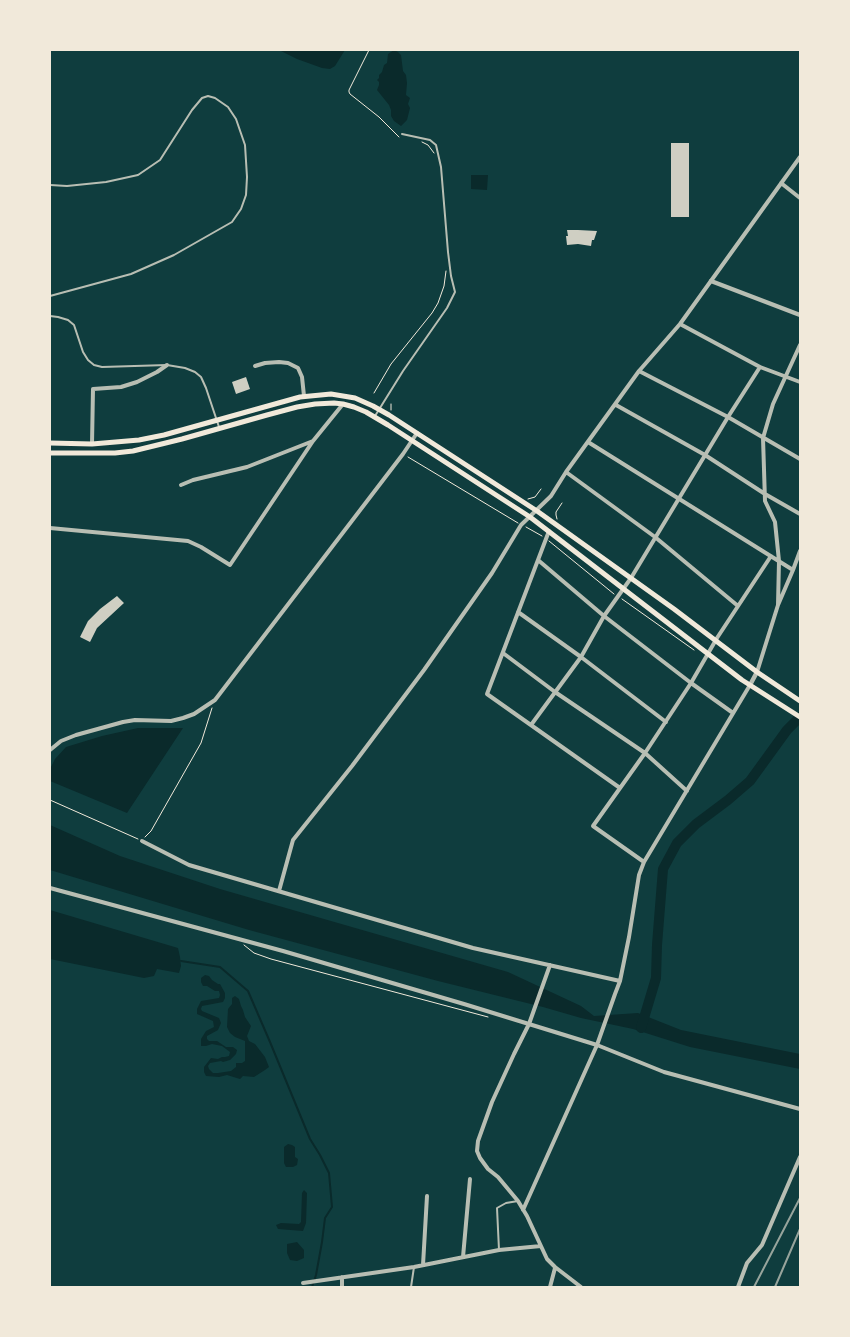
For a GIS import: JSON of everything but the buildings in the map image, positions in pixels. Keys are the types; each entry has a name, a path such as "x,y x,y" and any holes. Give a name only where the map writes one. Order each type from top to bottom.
{"main road":[{"path":"50,443 92,444 139,440 164,435 304,396 331,394 348,396 364,401 537,511 798,700"},
{"path":"50,453 115,453 134,451 182,440 297,407 325,403 354,407 374,417 530,517 750,685 800,717"}],"street":[{"path":"280,891 293,840 352,766 424,670 492,573 521,525 552,496 566,472 640,371 680,324 800,157"},
{"path":"781,183 800,198"},
{"path":"711,281 800,315"},
{"path":"680,324 760,367 800,382"},
{"path":"778,605 779,561 774,522 765,501 763,438 773,404 800,345"},
{"path":"255,366 278,362 288,363 298,368 302,377 304,396"},
{"path":"92,444 93,389 121,387 137,382 167,365"},
{"path":"531,725 581,657 604,616 631,578 760,367"},
{"path":"640,371 728,417 800,459"},
{"path":"50,528 188,541 201,546 230,566 313,441 343,404"},
{"path":"616,405 705,455 800,514"},
{"path":"50,750 61,741 76,735 123,722 135,720 171,721 183,718 194,714 215,700 417,434"},
{"path":"181,485 193,480 247,467 313,441"},
{"path":"588,442 793,570"},
{"path":"566,472 656,537 738,606"},
{"path":"549,531 487,694 620,788"},
{"path":"523,1210 597,1044 616,994 629,937 639,875 644,862 757,672 778,605 800,550"},
{"path":"644,862 593,826 646,753 692,683 715,641 771,556"},
{"path":"538,560 604,616 733,713"},
{"path":"518,612 666,722"},
{"path":"503,653 555,692 646,753 687,791"},
{"path":"142,841 189,865 473,948 620,981"},
{"path":"50,888 282,951 597,1044 664,1072 800,1109"},
{"path":"550,965 529,1024 492,1102 478,1141 477,1151 488,1169 498,1177 518,1201 547,1260 581,1287"},
{"path":"738,1287 747,1263 762,1245 800,1157"},
{"path":"463,1257 470,1179"},
{"path":"423,1265 427,1196"},
{"path":"303,1283 414,1267 499,1250 541,1246"},
{"path":"550,1287 555,1268"},
{"path":"342,1276 342,1287"}],"lane":[{"path":"50,185 67,186 106,182 138,175 160,160 192,110 202,98 208,96 215,98 228,107 236,119 245,145 246,195 241,209 232,222 174,255 131,274 50,296"},
{"path":"374,417 403,371 447,308 455,292 450,268 441,167 436,145 430,140 402,134"},
{"path":"50,316 68,320 74,325 83,352 94,366 167,365 195,372 201,377 206,388 219,428"},
{"path":"499,1250 496,1208 506,1203 518,1201"},
{"path":"411,1287 414,1267"}],"path":[{"path":"369,50 349,92 379,117 400,138"},
{"path":"420,142 428,145 434,154"},
{"path":"374,393 391,364 438,303 444,286 446,269"},
{"path":"391,404 393,414"},
{"path":"402,454 546,538 618,596 696,652"},
{"path":"50,800 142,841 150,831 201,743 215,700"},
{"path":"235,939 254,953 271,959 493,1018"}],"water":[{"path":"279,50 345,50 335,66 330,69 297,59"},
{"path":"394,50 401,55 407,83 406,95 410,98 407,120 401,126 394,121 389,105 377,90 379,75 387,63 388,54"},
{"path":"471,175 488,175 487,190 471,189"},
{"path":"138,728 183,728 127,813 50,781 50,769 55,759 66,747"},
{"path":"50,825 120,856 220,889 508,972 581,1006 594,1016 638,1013 681,1030 800,1054 800,1069 690,1047 633,1029 581,1018 438,981 249,930 50,870"},
{"path":"50,910 178,948 181,966 179,973 157,969 154,976 144,978 50,959"},
{"path":"205,975 220,984 225,993 223,1002 202,1006 202,1011 219,1018 221,1023 218,1030 207,1036 207,1039 209,1041 217,1041 226,1047 233,1047 237,1050 230,1060 210,1063 209,1069 213,1073 231,1071 236,1067 236,1063 245,1061 245,1041 235,1037 227,1027 228,1009 232,1004 232,998 235,996 239,999 245,1017 251,1026 247,1036 249,1041 255,1044 265,1057 269,1067 254,1077 243,1076 240,1079 227,1075 219,1077 206,1076 204,1072 204,1067 211,1058 218,1059 229,1056 230,1052 222,1046 212,1044 201,1046 201,1039 206,1031 214,1027 213,1021 197,1014 197,1009 201,1001 219,998 220,995 219,991 203,986 201,978"},
{"path":"288,1144 295,1147 295,1157 298,1159 297,1165 293,1167 286,1167 284,1163 284,1147"},
{"path":"304,1190 307,1193 306,1223 303,1231 278,1229 276,1225 281,1223 299,1224 301,1222 302,1193"},
{"path":"297,1242 304,1250 304,1258 297,1261 290,1260 287,1253 287,1244"}],"waterway":[{"path":"641,1028 656,978 663,869 677,843 696,824 750,781 787,730 800,717"},
{"path":"181,961 220,967 248,991 310,1139 329,1173 332,1207 325,1218 316,1275 312,1287"}],"railway":[{"path":"754,1287 800,1198"},
{"path":"775,1287 800,1229"}]}
